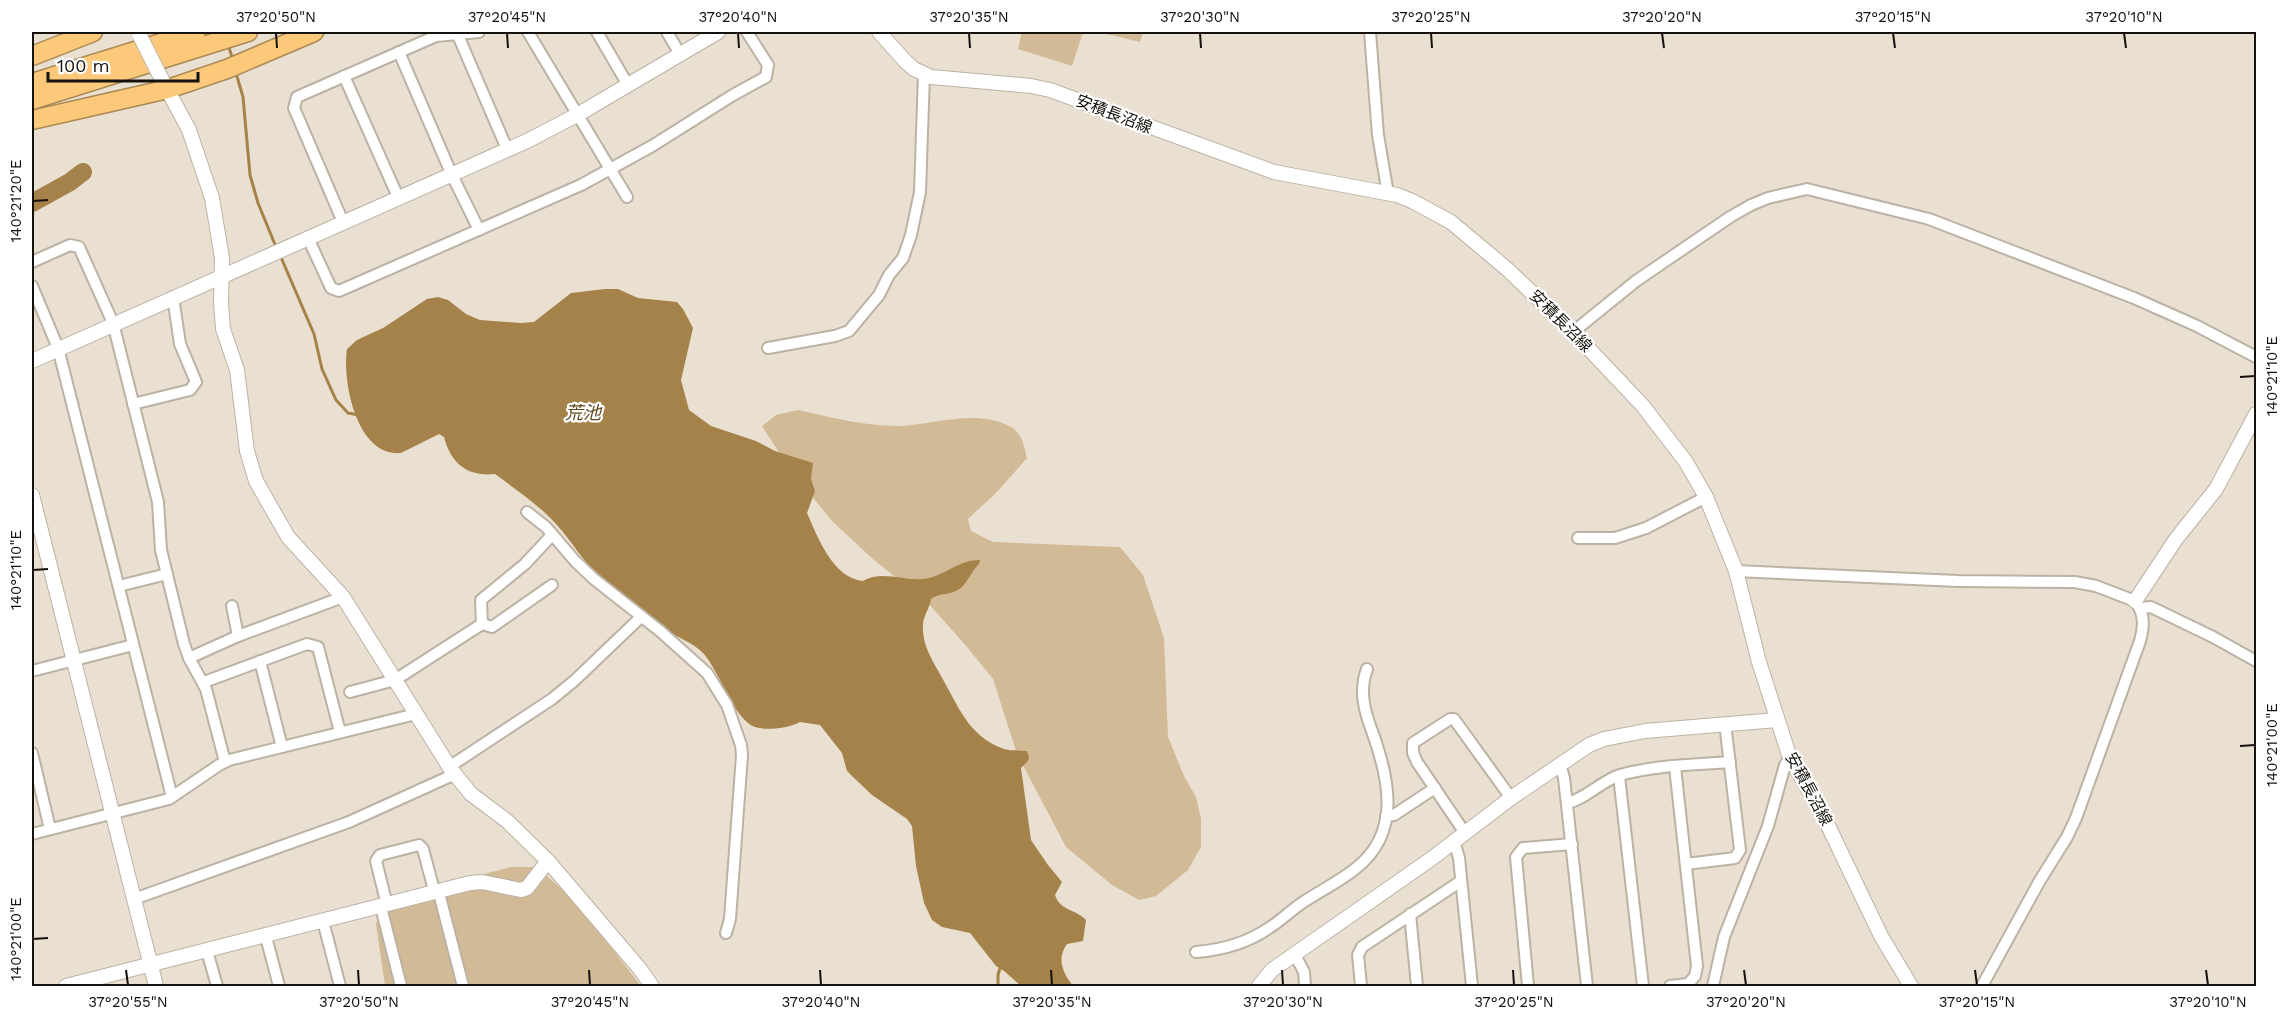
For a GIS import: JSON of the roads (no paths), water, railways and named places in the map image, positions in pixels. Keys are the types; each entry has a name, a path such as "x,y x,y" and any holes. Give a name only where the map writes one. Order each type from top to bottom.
{"highway":[{"path":"32,57 93,32"},
{"path":"32,83 196,32"},
{"path":"32,100 249,32"},
{"path":"32,120 168,89 227,69 314,32"}],"street":[{"path":"343,222 293,106 297,97 436,36 479,32"},
{"path":"528,32 627,196"},
{"path":"597,32 628,85"},
{"path":"667,32 680,54"},
{"path":"32,361 507,149 577,115 718,32"},
{"path":"308,238 331,288 339,291 580,185 652,146 766,77 768,64 747,32"},
{"name":"安積長沼線","path":"879,32 899,56 924,74 946,79 1023,85 1050,90 1274,172 1388,194 1412,201 1451,222 1507,269 1573,332 1643,406 1686,462 1706,497 1736,571 1759,662 1790,758 1822,813 1881,936 1911,987"},
{"path":"1370,32 1378,135 1388,194"},
{"path":"457,33 507,149"},
{"path":"139,34 189,130 210,189 221,248 223,329 237,370 247,451 256,481 268,507 288,537 343,597 452,771 471,794 507,821 548,861 640,969 652,987"},
{"path":"399,52 451,173 479,230"},
{"path":"768,348 835,336 849,331 879,295 903,258 911,235 920,192 924,74"},
{"path":"344,76 398,197"},
{"path":"1573,332 1636,281 1730,217 1768,198 1807,189 1929,219 2145,303 2197,326 2256,357"},
{"path":"32,262 70,245 79,247 113,323 158,502 160,541 167,574 189,658 204,682 225,762"},
{"path":"32,286 58,348 172,797"},
{"path":"133,404 190,390 196,382 180,344 172,297"},
{"path":"1982,987 2076,818 2140,641 2144,625 2137,605 2176,539 2216,489 2256,414"},
{"path":"32,495 156,987"},
{"path":"1578,538 1615,538 1646,528 1706,497"},
{"path":"527,512 546,527 594,579 707,673 727,705 741,745 742,755 730,919 726,933"},
{"path":"482,624 481,600 525,564 552,536"},
{"path":"1736,571 1958,581 2075,582 2096,586 2137,605 2151,607 2256,661"},
{"path":"119,586 167,574"},
{"path":"350,692 395,680 482,624 492,627 552,585"},
{"path":"189,658 238,636 343,597"},
{"path":"232,606 238,636"},
{"path":"134,899 349,822 452,771 552,699 641,617"},
{"path":"204,682 307,644 318,647 340,732"},
{"path":"32,671 133,645"},
{"path":"260,661 282,747"},
{"path":"1197,952 1219,951 1260,933 1296,906 1355,869 1366,859 1379,841 1384,832 1386,816 1385,771 1362,698 1362,683 1367,669"},
{"path":"32,834 172,797 225,762 416,714"},
{"path":"1472,987 1459,858 1460,837 1435,788 1413,753 1413,743 1450,719 1454,719 1511,798"},
{"path":"1259,987 1272,970 1295,956 1511,798 1589,746 1614,737 1645,731 1777,720"},
{"path":"1686,864 1735,858 1740,850 1725,723"},
{"path":"32,753 50,829"},
{"path":"1713,987 1724,937 1768,826 1785,765 1790,758"},
{"path":"1567,803 1578,799 1606,780 1619,776 1648,769 1730,762"},
{"path":"1560,764 1564,778 1572,844 1587,987"},
{"path":"1670,987 1688,984 1695,976 1697,966 1675,767"},
{"path":"1619,776 1643,987"},
{"path":"1386,816 1394,815 1435,788"},
{"path":"1528,987 1516,857 1523,848 1572,844"},
{"path":"401,987 376,861 380,855 419,845 423,849 437,893 463,987"},
{"path":"66,987 482,882 521,890 526,888 548,861"},
{"path":"1361,987 1358,955 1362,947 1461,881"},
{"path":"1410,914 1417,987"},
{"path":"323,921 340,987"},
{"path":"266,937 279,987"},
{"path":"207,951 217,987"},
{"path":"1295,956 1304,972 1305,987"}],"water":[{"name":"荒池","path":"618,289 638,298 677,302 683,309 693,328 681,380 689,410 711,426 813,463 811,479 815,491 807,513 828,555 843,573 863,581 877,576 923,579 931,578 965,562 980,560 961,588 931,599 923,622 923,634 930,656 957,705 975,731 1004,749 1027,751 1028,761 1021,768 1031,840 1062,882 1055,895 1057,900 1086,920 1083,941 1067,944 1061,960 1066,976 1073,986 1021,986 996,966 970,933 942,927 932,920 924,903 916,866 912,826 907,819 872,795 847,771 842,753 820,725 800,722 766,729 747,723 703,653 659,625 608,584 588,565 556,524 527,497 495,474 477,473 462,467 451,455 444,437 439,434 401,453 386,451 373,443 363,431 350,397 347,380 347,349 357,340 383,328 427,299 438,297 448,300 466,314 480,320 521,323 534,322 571,293"}],"waterway":[{"path":"228,44 233,61"},
{"path":"236,73 243,97 250,175 258,203 276,247"},
{"path":"32,203 83,172"},
{"path":"280,255 314,334 322,369 336,400 348,413 359,415"},
{"path":"998,986 1001,965"}]}
